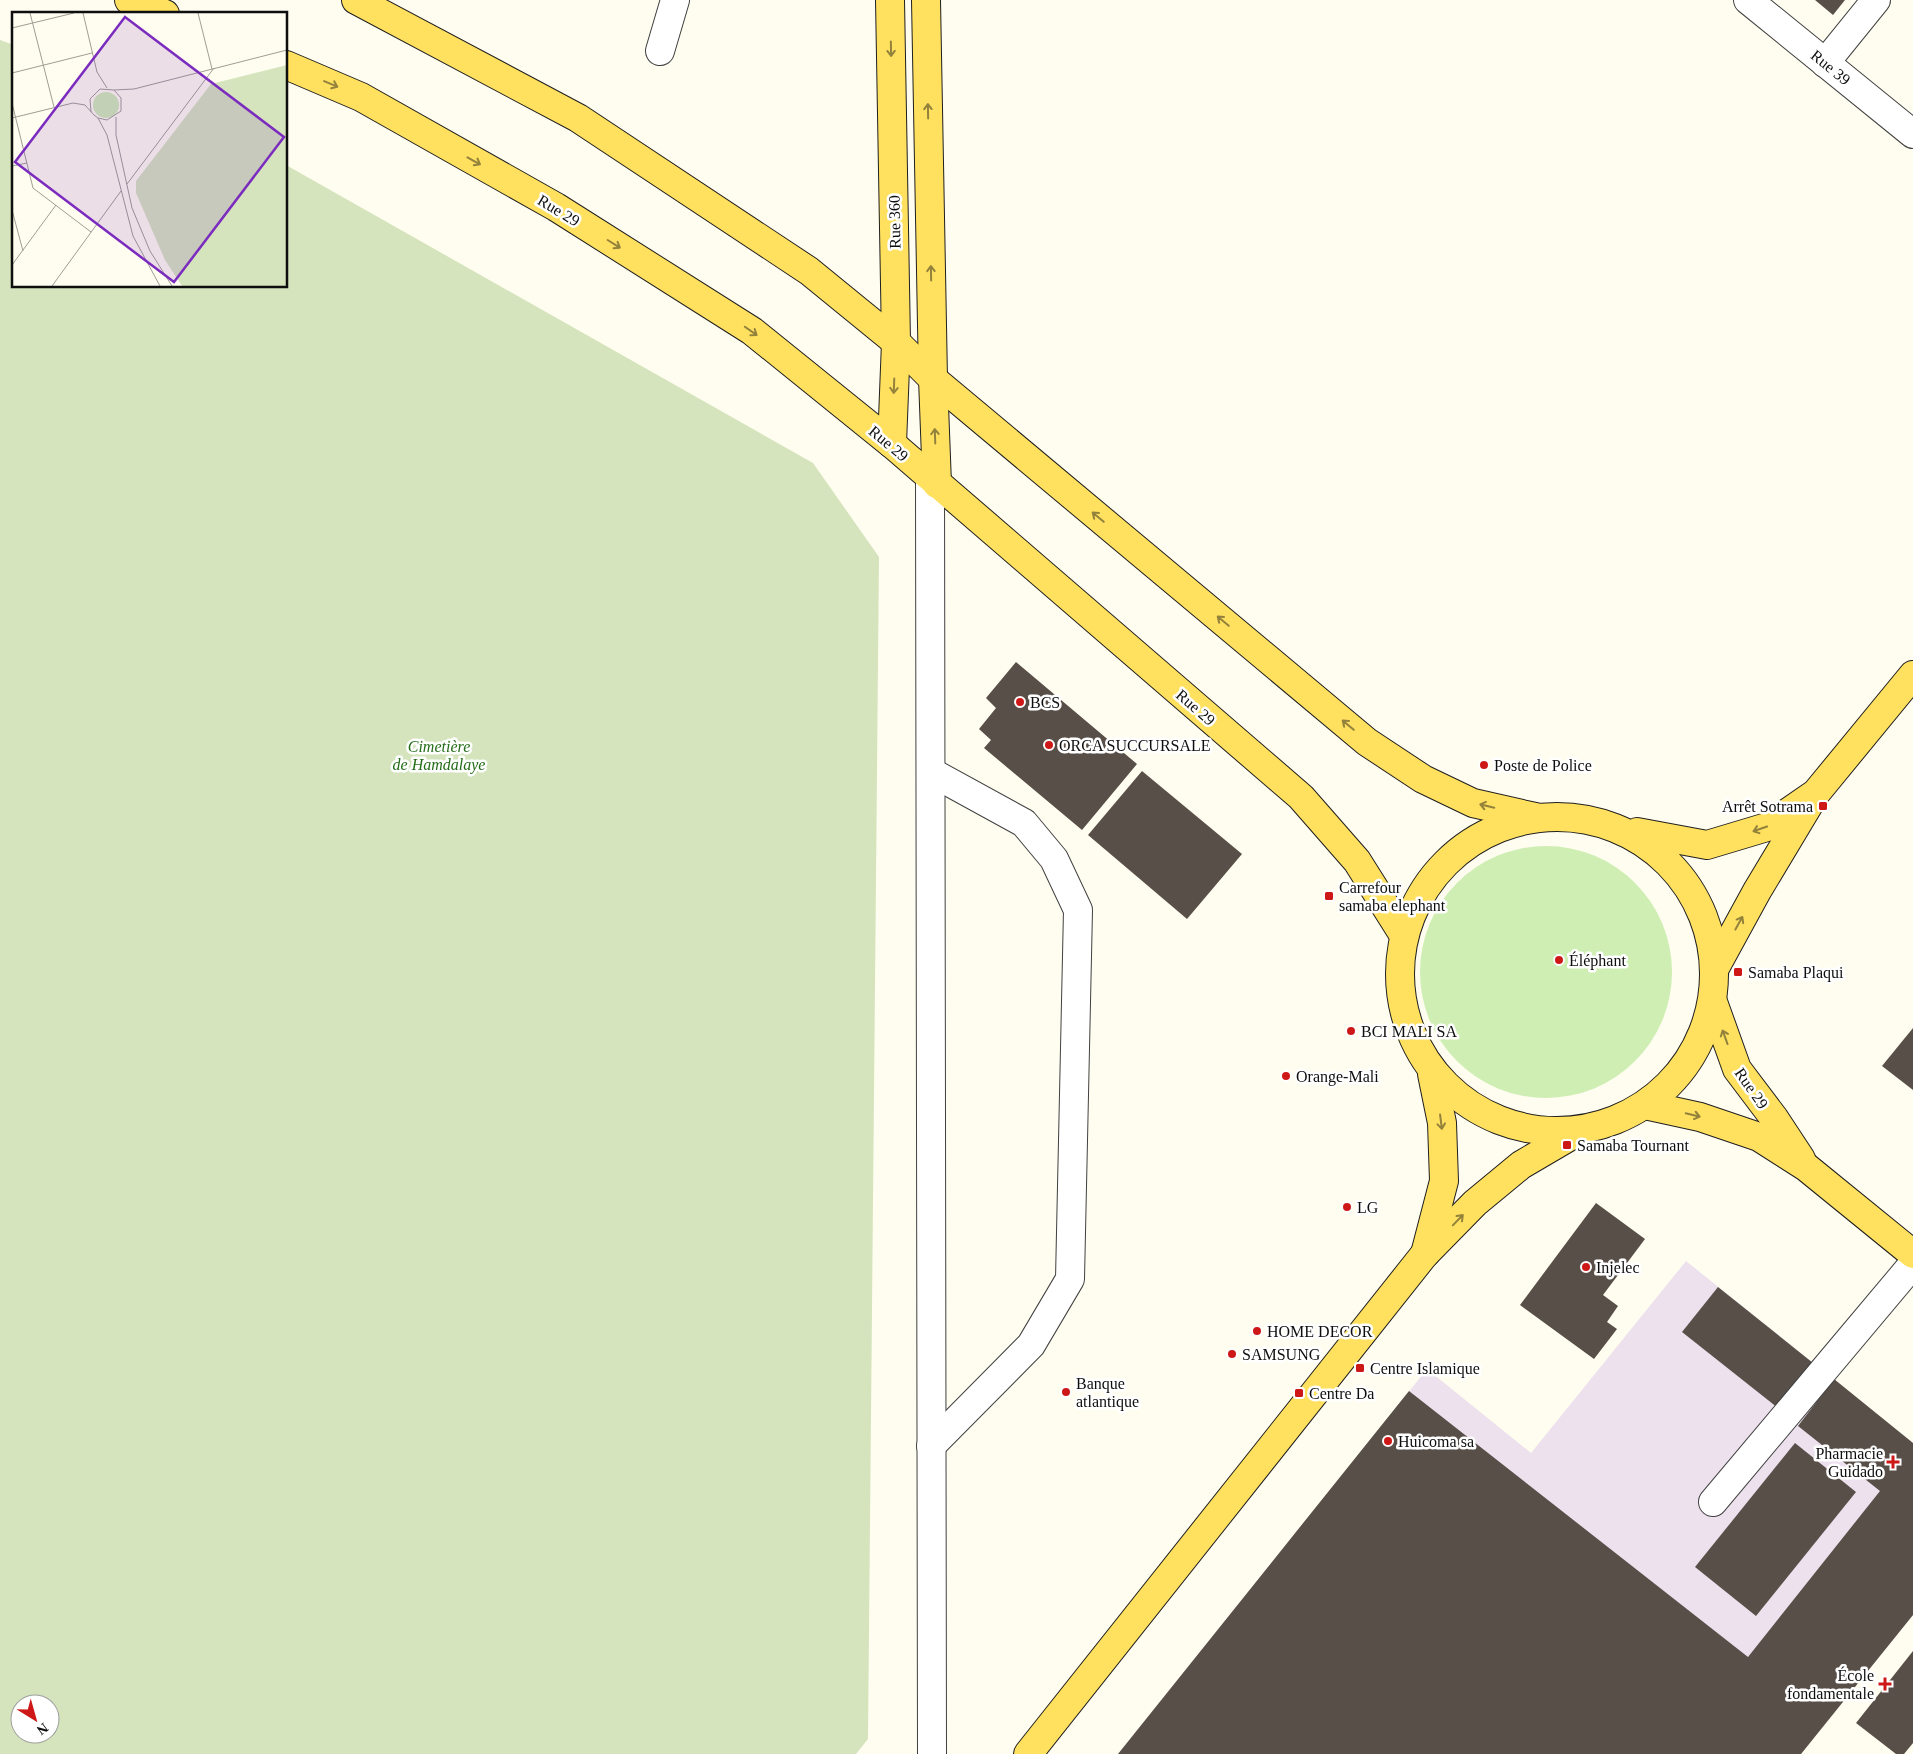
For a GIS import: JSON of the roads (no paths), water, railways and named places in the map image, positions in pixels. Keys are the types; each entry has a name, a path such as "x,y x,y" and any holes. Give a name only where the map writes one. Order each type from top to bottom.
{"main road":[{"path":"129,0 160,12"},
{"path":"356,0 578,118 809,271 896,342 933,379 1367,742 1423,779 1473,803 1535,817 1580,817 1623,829 1708,845 1767,827 1816,794"},
{"name":"Rue 360","path":"890,0 896,342 892,444"},
{"path":"926,0 934,482"},
{"name":"Rue 29","path":"288,66 361,97 556,207 752,331 892,444 1301,797 1357,861 1403,934"},
{"path":"1716,966 1757,891 1816,794 1913,675"},
{"path":"1424,1255 1444,1181 1442,1123 1432,1074 1401,1007 1403,934 1422,891 1452,856 1491,830 1535,817"},
{"path":"1028,1754 1424,1255 1475,1203 1520,1165 1579,1131 1614,1121 1645,1105 1689,1060 1713,1002 1716,966 1708,924 1688,885 1660,853 1623,829"},
{"name":"Rue 29","path":"1713,1002 1737,1069 1774,1118 1806,1167"},
{"path":"1432,1074 1474,1110 1524,1130 1579,1131"},
{"name":"Rue 29","path":"1645,1105 1700,1117 1759,1136 1806,1167 1913,1254"}],"street":[{"path":"660,51 675,0"},
{"name":"Rue 39","path":"1748,0 1913,134"},
{"path":"1826,63 1876,0"},
{"path":"932,1754 931,772 934,482"},
{"path":"931,772 1024,822 1054,859 1078,910 1070,1279 1032,1345 931,1446"},
{"path":"1713,1502 1913,1264"}],"place":[{"name":"BCS","path":"1020,702"},
{"name":"ORCA SUCCURSALE","path":"1049,745"},
{"name":"Poste de Police","path":"1484,765"},
{"name":"Arrêt Sotrama","path":"1823,806"},
{"name":"Carrefour samaba elephant","path":"1329,896"},
{"name":"Éléphant","path":"1559,960"},
{"name":"Samaba Plaqui","path":"1738,972"},
{"name":"BCI MALI SA","path":"1351,1031"},
{"name":"Orange-Mali","path":"1286,1076"},
{"name":"Samaba Tournant","path":"1567,1145"},
{"name":"LG","path":"1347,1207"},
{"name":"Injelec","path":"1586,1267"},
{"name":"HOME DECOR","path":"1257,1331"},
{"name":"SAMSUNG","path":"1232,1354"},
{"name":"Centre Islamique","path":"1360,1368"},
{"name":"Banque atlantique","path":"1066,1392"},
{"name":"Centre Da","path":"1299,1393"},
{"name":"Huicoma sa","path":"1388,1441"},
{"name":"Pharmacie Guidado","path":"1893,1462"},
{"name":"École fondamentale","path":"1885,1684"}],"park label":[{"name":"Cimetière de Hamdalaye","path":"439,755"}]}
